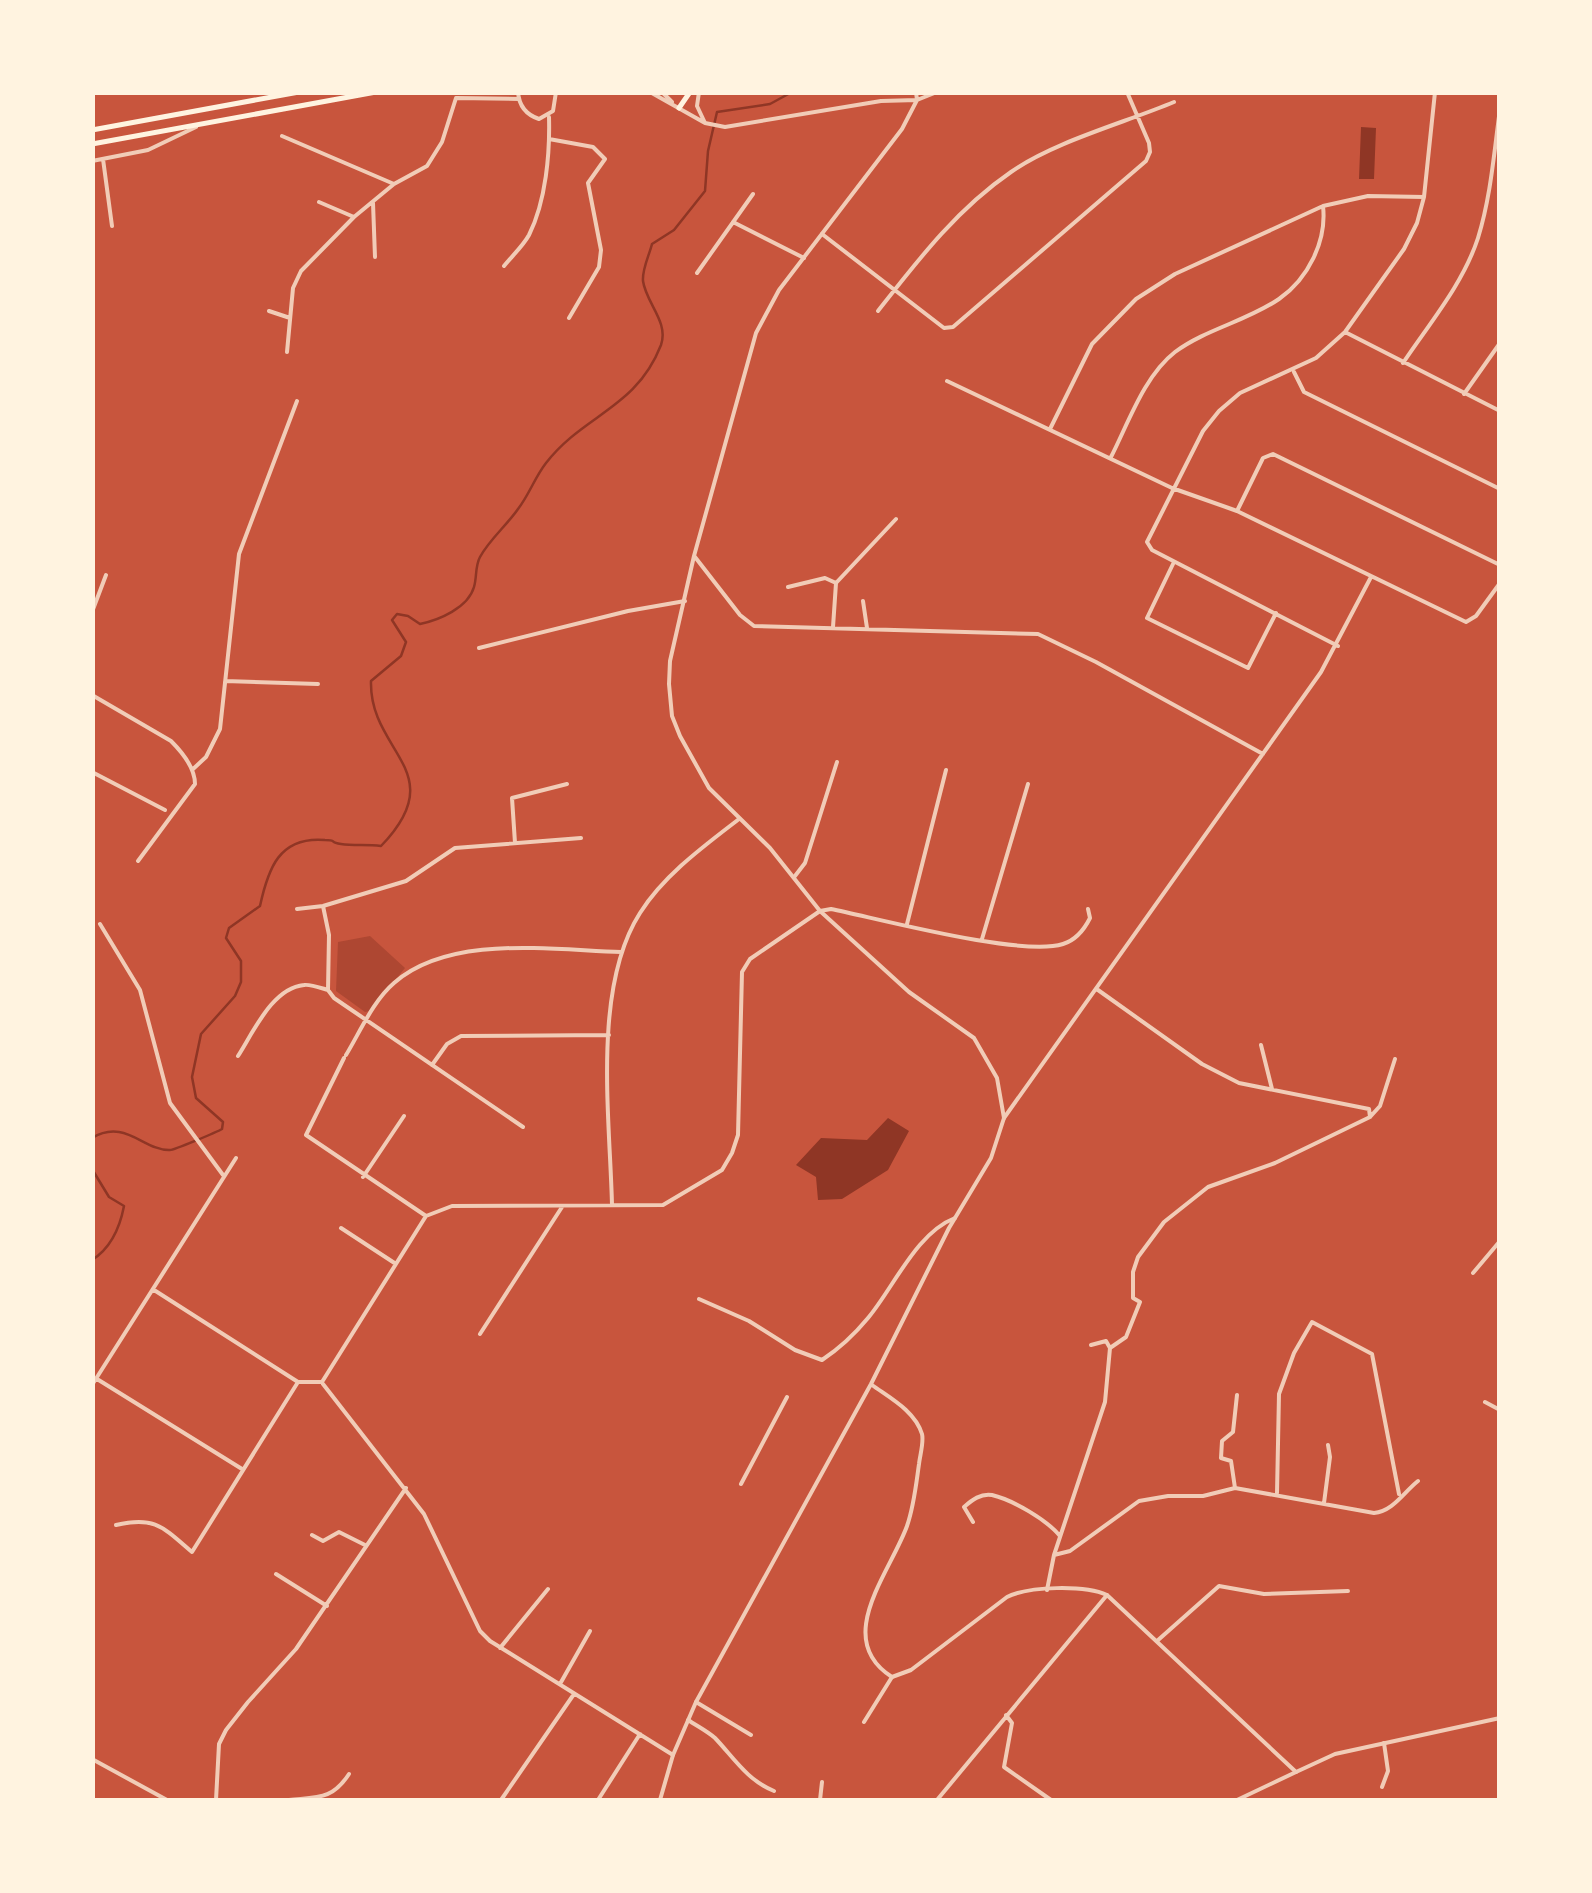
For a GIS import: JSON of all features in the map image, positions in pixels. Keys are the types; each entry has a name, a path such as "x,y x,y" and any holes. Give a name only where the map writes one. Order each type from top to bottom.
{"main road":[{"path":"92,130 299,92"},
{"path":"92,144 376,92"},
{"path":"680,108 690,92"}],"street":[{"path":"504,266 526,241 535,222 550,139 548,116 556,92"},
{"path":"650,92 707,124 720,127 881,101 917,100 937,92"},
{"path":"662,92 680,108"},
{"path":"699,92 697,106 707,124"},
{"path":"916,92 917,100 902,129 779,290 756,333 694,556 670,661 669,684 672,716 709,788 796,876 820,912 909,992 974,1038 997,1078 1004,1118"},
{"path":"822,234 944,328 953,327 1146,160 1149,144 1127,92"},
{"path":"1338,646 1174,562 1152,550 1147,542 1203,431 1219,411 1240,394 1316,358 1345,332 1404,249 1417,224 1424,197 1435,92"},
{"path":"287,352 293,288 301,270 354,217 394,184 424,168 436,155 456,98 518,96 530,116 539,120 548,116"},
{"path":"878,311 943,229 1011,172 1038,156 1174,102"},
{"path":"1403,363 1458,281 1477,241 1490,190 1500,109"},
{"path":"92,160 148,150 203,124"},
{"path":"282,136 394,184"},
{"path":"550,139 593,147 605,159 588,183 601,250 600,266 569,318"},
{"path":"103,158 112,226"},
{"path":"697,273 753,194"},
{"path":"1050,428 1092,344 1136,299 1175,274 1324,206 1368,196 1424,197"},
{"path":"319,202 354,217"},
{"path":"373,203 375,257"},
{"path":"1111,458 1144,392 1172,354 1279,299 1302,274 1321,246 1324,206"},
{"path":"733,222 804,258"},
{"path":"268,311 290,318"},
{"path":"1345,332 1500,411"},
{"path":"1464,394 1500,343"},
{"path":"1294,370 1304,392 1500,489"},
{"path":"947,381 1172,488 1237,511 1466,622 1476,616 1500,582"},
{"path":"192,770 206,758 216,740 245,531 296,401"},
{"path":"1237,511 1263,458 1273,454 1500,566"},
{"path":"833,627 836,584 896,519"},
{"path":"694,556 740,615 754,626 1038,634 1263,754"},
{"path":"1174,562 1147,618 1218,654 1248,668 1276,613"},
{"path":"92,612 106,575"},
{"path":"660,1800 696,1702 871,1384 955,1218 991,1158 1004,1118 1338,646 1371,577"},
{"path":"788,587 825,578 836,584"},
{"path":"479,648 685,601"},
{"path":"863,601 867,628"},
{"path":"225,681 318,684"},
{"path":"92,695 172,741 192,770 195,784 138,862"},
{"path":"796,876 806,863 836,762"},
{"path":"907,924 946,770"},
{"path":"92,772 165,810"},
{"path":"515,843 512,798 567,784"},
{"path":"982,940 1028,784"},
{"path":"612,1205 609,1035 611,992 621,952 639,914 658,888 739,818"},
{"path":"297,909 323,906 406,880 455,848 582,838"},
{"path":"323,906 329,935 328,990 334,998 524,1126"},
{"path":"322,1382 426,1216 452,1206 663,1205 722,1170 738,1135 742,972 750,960 820,912 831,909 1028,947 1065,943 1085,928 1090,918 1088,909"},
{"path":"100,924 140,990 170,1103 224,1175"},
{"path":"426,1216 306,1135 366,1020 392,985 424,962 469,950 621,952"},
{"path":"238,1056 283,995 303,984 328,990"},
{"path":"1097,990 1202,1064 1239,1083 1369,1110 1370,1117"},
{"path":"432,1065 447,1044 461,1036 609,1035"},
{"path":"1261,1045 1272,1090"},
{"path":"1110,1348 1126,1337 1134,1320 1140,1302 1133,1298 1133,1272 1138,1257 1164,1222 1208,1187 1289,1157 1370,1117 1380,1106 1396,1059"},
{"path":"363,1176 404,1116"},
{"path":"92,1384 236,1158"},
{"path":"480,1334 562,1206"},
{"path":"699,1298 750,1321 795,1350 822,1360 845,1344 870,1317 914,1254 941,1224 955,1218"},
{"path":"341,1228 396,1264"},
{"path":"1473,1272 1500,1240"},
{"path":"154,1290 298,1382 322,1382"},
{"path":"1277,1493 1279,1394 1294,1353 1312,1322 1372,1354 1400,1496"},
{"path":"1046,1590 1105,1402 1110,1348 1106,1341 1091,1344"},
{"path":"96,1378 242,1469"},
{"path":"116,1525 146,1520 164,1528 192,1552 298,1382"},
{"path":"322,1382 424,1514 480,1632 674,1755"},
{"path":"871,1384 910,1413 922,1435 915,1496 906,1527 866,1613 868,1654 876,1667 892,1677"},
{"path":"1235,1488 1231,1461 1221,1458 1222,1441 1233,1432 1238,1395"},
{"path":"740,1484 787,1397"},
{"path":"1485,1402 1500,1410"},
{"path":"1324,1503 1328,1445"},
{"path":"1054,1556 1070,1551 1139,1501 1203,1496 1235,1488 1374,1513 1392,1508 1418,1481"},
{"path":"216,1800 219,1744 226,1730 296,1649 406,1488"},
{"path":"973,1522 964,1507 975,1498 990,1494 1048,1521 1060,1536"},
{"path":"312,1535 323,1541 339,1532 365,1546"},
{"path":"276,1574 327,1606"},
{"path":"1157,1641 1219,1586 1264,1594 1348,1592"},
{"path":"864,1722 892,1677 911,1670 1008,1596 1020,1590 1093,1588 1107,1595 1296,1772"},
{"path":"500,1648 548,1589"},
{"path":"937,1800 1107,1595"},
{"path":"560,1684 590,1632"},
{"path":"501,1800 574,1694"},
{"path":"696,1702 751,1735"},
{"path":"1006,1715 1012,1723 1004,1767 1052,1800"},
{"path":"1237,1800 1335,1754 1500,1718"},
{"path":"688,1720 713,1737 758,1784 774,1791"},
{"path":"598,1800 640,1734"},
{"path":"1382,1787 1388,1771 1384,1744"},
{"path":"92,1759 168,1800"},
{"path":"289,1800 326,1796 339,1789 349,1774"},
{"path":"820,1800 822,1782"}],"shaded area":[{"path":"1361,127 1376,128 1374,179 1359,179"},
{"path":"370,936 405,968 370,1011 365,1012 336,991 338,942"},
{"path":"888,1118 909,1131 888,1170 842,1199 818,1200 816,1177 796,1165 821,1138 867,1140"}],"waterway":[{"path":"92,1138 104,1133 124,1133 170,1150 222,1129 223,1122 196,1098 192,1077 201,1034 235,996 241,982 241,961 226,938 229,928 260,906 272,868 286,849 309,840 381,846 401,820 410,799 409,780 382,727 371,681 401,656 406,642 392,620 397,614 420,624 428,622 466,601 474,587 480,557 522,504 546,463 576,433 638,384 663,337 660,320 645,289 645,267 652,244 674,230 705,191 708,151 717,112 770,104 792,92"},
{"path":"92,1169 109,1197 124,1206 114,1236 92,1260"}]}
